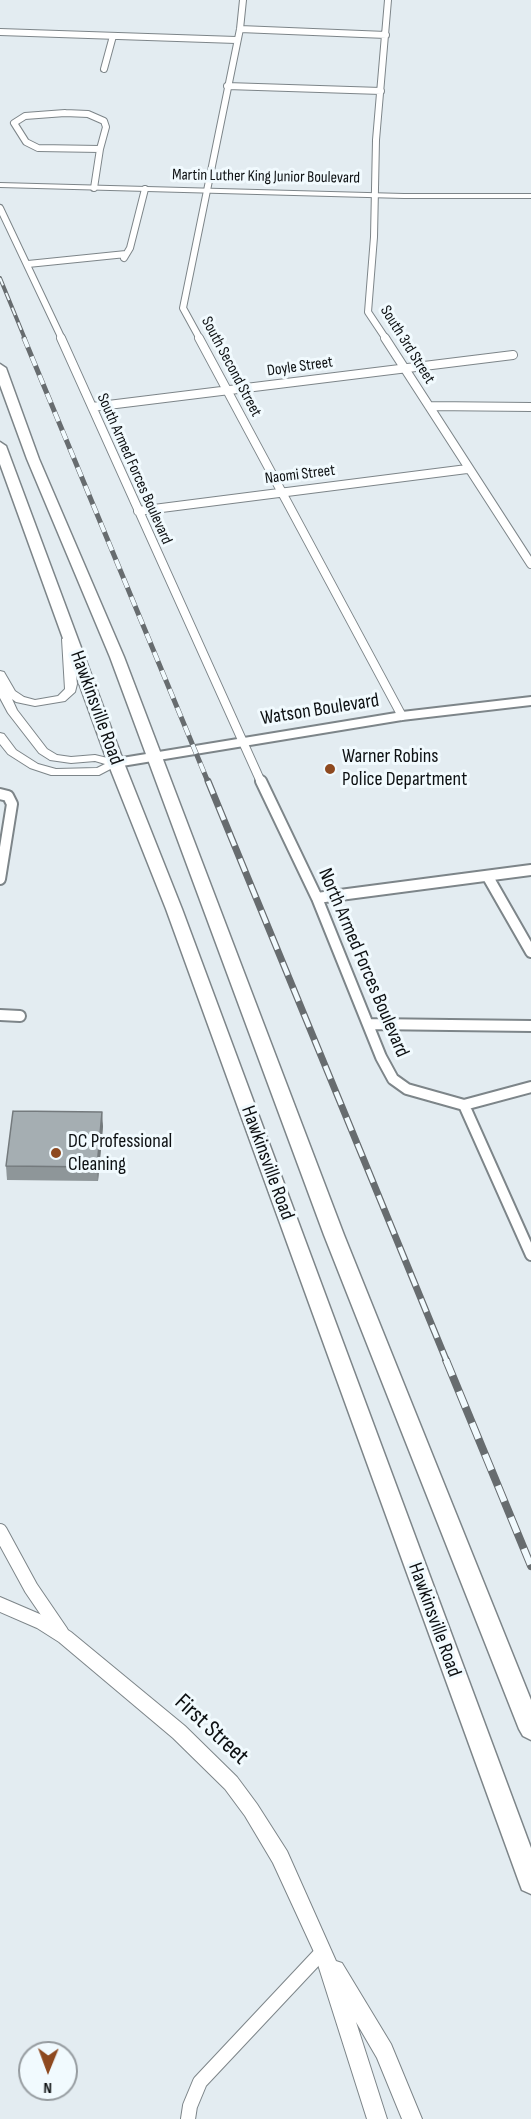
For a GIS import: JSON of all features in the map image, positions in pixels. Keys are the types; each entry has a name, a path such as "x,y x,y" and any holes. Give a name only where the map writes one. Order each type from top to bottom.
{"main road":[{"name":"Hawkinsville Road","path":"0,368 33,459 117,657 334,1235 531,1729"},
{"name":"Hawkinsville Road","path":"0,446 116,763 174,909 531,1882"},
{"name":"Watson Boulevard","path":"116,763 402,716 531,701"}],"street":[{"name":"South Second Street","path":"243,0 240,29 183,308 284,492 402,716"},
{"name":"South 3rd Street","path":"388,0 376,140 368,312 467,469 531,564"},
{"path":"240,29 386,35"},
{"path":"0,32 236,40"},
{"path":"104,69 113,36"},
{"path":"227,86 381,91"},
{"path":"94,188 106,127 99,116 42,114 25,116 14,123 26,142 38,148 100,149"},
{"name":"Martin Luther King Junior Boulevard","path":"0,185 375,195 531,196"},
{"path":"28,264 125,256 130,248 145,189"},
{"name":"South Armed Forces Boulevard","path":"0,208 28,264 242,742"},
{"name":"Doyle Street","path":"92,406 513,355"},
{"path":"429,406 531,407"},
{"name":"Naomi Street","path":"138,511 467,469"},
{"path":"0,674 11,693 20,700 35,702 61,699 71,690 64,622"},
{"name":"Watson Boulevard","path":"0,687 12,711 43,752 54,758 71,760 95,758 116,763"},
{"name":"Watson Boulevard","path":"0,736 12,752 34,766 55,773 99,771 116,763"},
{"name":"North Armed Forces Boulevard","path":"242,742 317,898 370,1024 381,1057 393,1078 423,1095 464,1106"},
{"path":"0,794 8,796 12,804 0,879"},
{"path":"317,898 531,870"},
{"path":"488,877 531,952"},
{"path":"0,1016 20,1016"},
{"path":"370,1024 531,1026"},
{"path":"531,1087 464,1106 531,1255"},
{"path":"0,1531 31,1588 65,1637"},
{"name":"First Street","path":"0,1604 43,1623 65,1637 179,1732 231,1783 262,1826 280,1857 323,1951 377,2119"},
{"path":"188,2119 190,2106 200,2082 323,1951"},
{"name":"First Street","path":"323,1951 384,2051 412,2119"}],"building":[{"name":"DC Professional Cleaning","path":"13,1111 102,1112 97,1167 6,1166"}],"railway":[{"path":"0,278 25,339"},
{"path":"24,338 208,782"},
{"path":"208,781 447,1362"},
{"path":"446,1360 531,1566"}],"place":[{"name":"Warner Robins Police Department","path":"330,769"},
{"name":"DC Professional Cleaning","path":"56,1153"}]}
